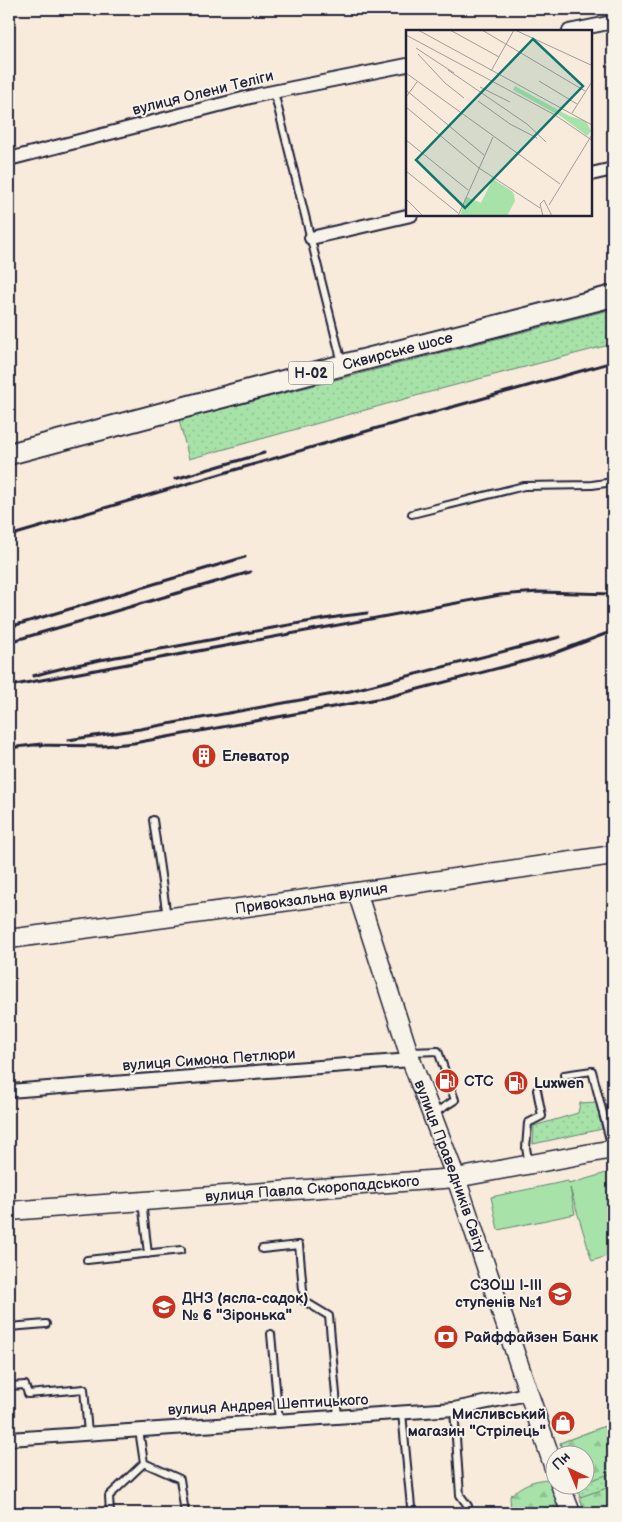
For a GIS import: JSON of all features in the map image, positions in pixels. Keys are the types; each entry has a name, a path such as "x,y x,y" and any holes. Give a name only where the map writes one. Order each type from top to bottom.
{"main road":[{"name":"Сквирське шосе","path":"9,454 343,365 613,296"}],"street":[{"path":"574,30 613,22"},
{"name":"вулиця Олени Теліги","path":"9,159 258,95 406,65"},
{"path":"592,174 613,169"},
{"path":"311,238 407,216"},
{"name":"Привокзальна вулиця","path":"9,939 613,855"},
{"name":"вулиця Праведників Світу","path":"357,892 410,1056 456,1178 546,1444"},
{"name":"вулиця Симона Петлюри","path":"9,1091 410,1056"},
{"name":"вулиця Павла Скоропадського","path":"9,1211 456,1178 613,1149"},
{"name":"вулиця Андрея Шептицького","path":"9,1439 454,1409 528,1392"},
{"path":"564,1494 571,1513"}],"lane":[{"path":"274,92 343,365"},
{"path":"412,514 524,486 592,485 613,482"},
{"path":"153,820 167,918"},
{"path":"410,1056 438,1051 455,1100 432,1114"},
{"path":"564,1075 592,1070 613,1149"},
{"path":"529,1164 526,1148 528,1123 542,1116 537,1090"},
{"path":"142,1200 148,1254"},
{"path":"262,1249 299,1245 304,1301 329,1316 338,1417"},
{"path":"86,1260 181,1250"},
{"path":"9,1326 46,1324"},
{"path":"271,1334 278,1421"},
{"path":"9,1386 25,1385 28,1394 84,1389 88,1433"},
{"path":"454,1409 460,1495 468,1506 469,1513"},
{"path":"402,1413 411,1507"},
{"path":"139,1429 144,1463"},
{"path":"110,1513 109,1496 144,1463"},
{"path":"144,1463 180,1479 185,1513"}],"green space":[{"path":"613,309 613,344 448,387 189,459 179,420"},
{"path":"596,1102 602,1129 533,1144 534,1126 578,1113 580,1103"},
{"path":"613,1171 613,1254 592,1261 570,1188 575,1214 498,1230 491,1197 568,1181 569,1184"},
{"path":"613,1423 613,1513 585,1513 579,1494 594,1494 594,1444 560,1443"},
{"path":"613,1423 613,1473 594,1479 594,1444 560,1443"},
{"path":"544,1480 544,1494 554,1494 562,1513 511,1513 510,1496 518,1489"},
{"path":"613,1486 613,1513 585,1513 580,1497 594,1494 594,1492"}],"railway":[{"path":"9,536 381,427 613,362"},
{"path":"175,479 264,453"},
{"path":"9,627 245,557"},
{"path":"9,642 250,572"},
{"path":"9,686 500,595 539,592 613,594"},
{"path":"33,676 113,658 301,623 367,613"},
{"path":"34,745 103,746 134,743 388,697 552,654 613,631"},
{"path":"68,740 350,691 560,637"},
{"path":"9,748 41,744"}],"place":[{"name":"Елеватор","path":"204,756"},
{"name":"СТС","path":"447,1081"},
{"name":"Luxwen","path":"516,1083"},
{"name":"СЗОШ І-ІІІ ступенів №1","path":"560,1294"},
{"name":"ДНЗ (ясла-садок) № 6 \"Зіронька\"","path":"164,1307"},
{"name":"Райффайзен Банк","path":"446,1337"},
{"name":"Мисливський магазин \"Стрілець\"","path":"563,1423"}]}
